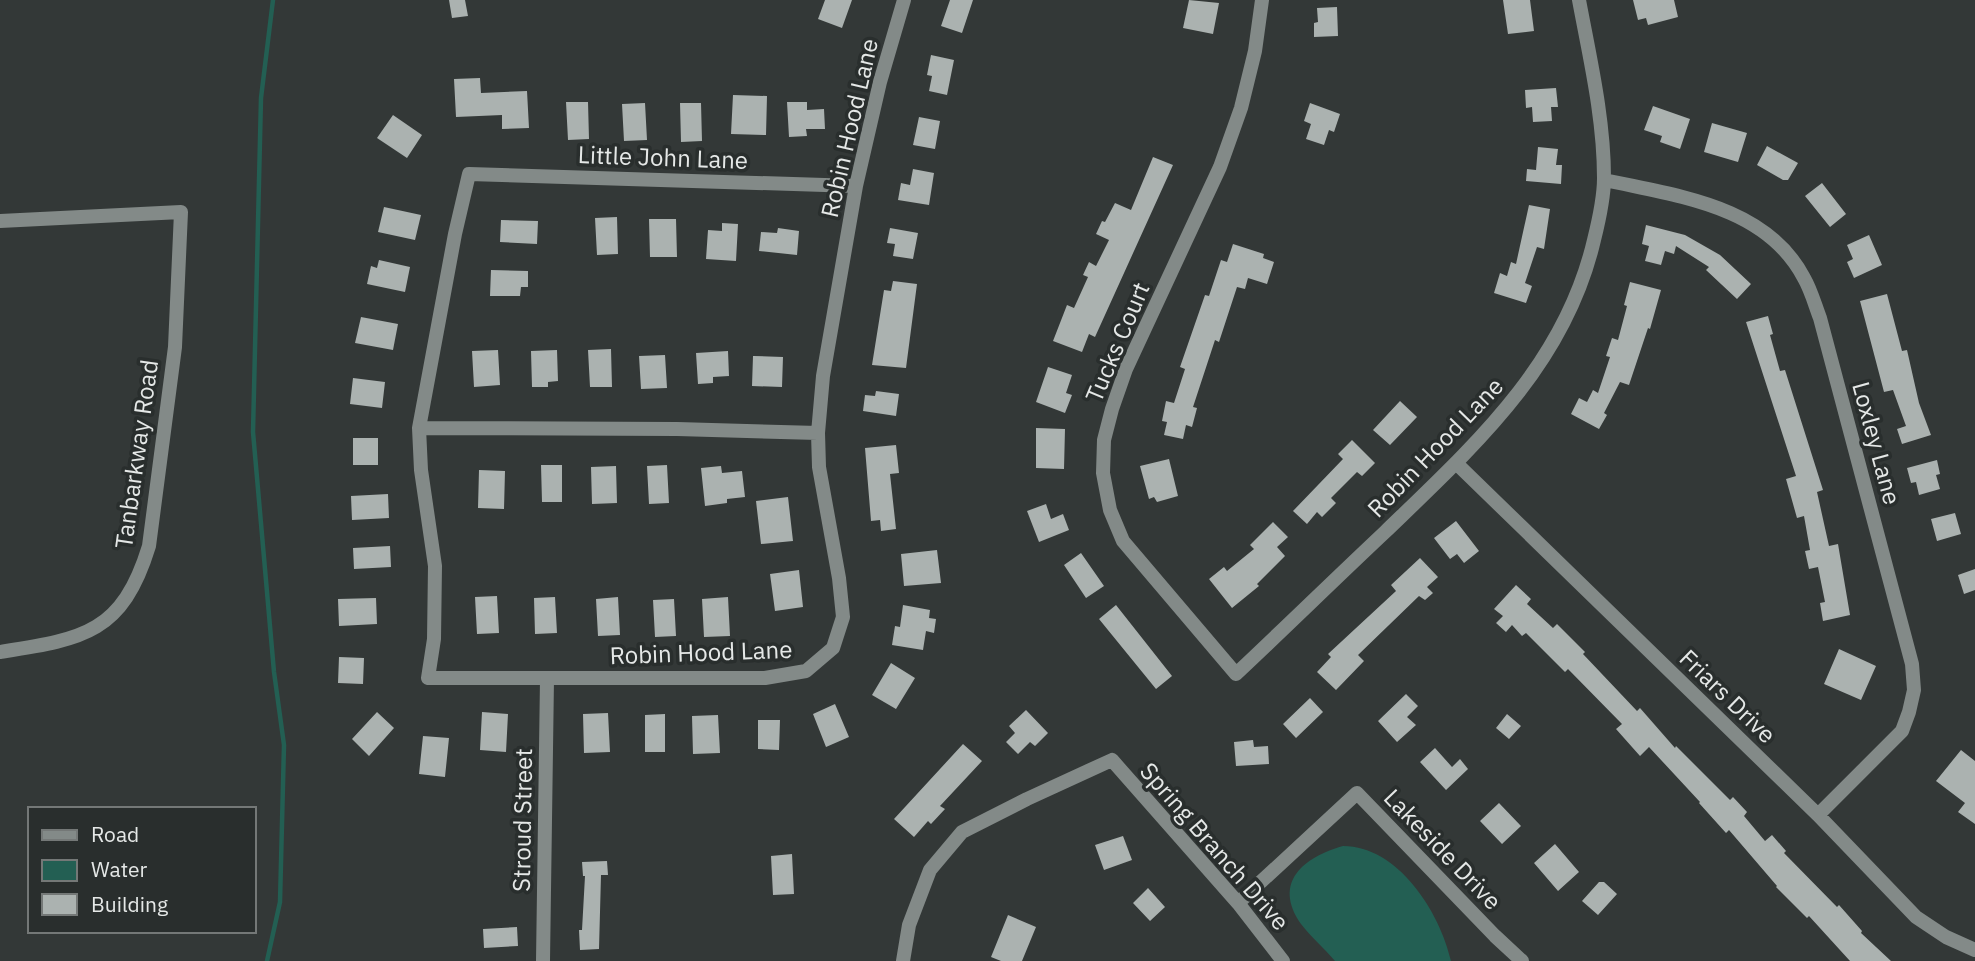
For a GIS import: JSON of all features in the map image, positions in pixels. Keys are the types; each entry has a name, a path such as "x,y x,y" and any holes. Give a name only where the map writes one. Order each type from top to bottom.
{"street":[{"name":"Robin Hood Lane","path":"419,428 421,470 435,566 434,639 428,677 765,678 806,671 833,648 843,617 839,578 819,467 818,433 823,376 856,186 880,82 904,0"},
{"name":"Tucks Court","path":"1236,674 1123,541 1110,510 1103,473 1104,440 1126,369 1220,167 1241,108 1262,0"},
{"name":"Robin Hood Lane","path":"1236,674 1498,421 1536,371 1559,334 1589,262 1605,180 1601,117 1579,0"},
{"name":"Little John Lane","path":"419,428 452,247 469,174 856,186"},
{"name":"Loxley Lane","path":"1605,180 1696,200 1748,219 1783,248 1804,277 1820,318 1912,664 1914,690 1902,730 1818,815"},
{"name":"Tanbarkway Road","path":"0,221 181,212 175,347 149,546 142,567 128,597 102,625 77,637 0,653"},
{"path":"419,428 677,429 818,433"},
{"name":"Friars Drive","path":"1457,463 1818,815 1916,917 1946,937 1975,950"},
{"name":"Stroud Street","path":"543,961 547,679"},
{"name":"Spring Branch Drive","path":"903,961 909,925 930,870 962,832 1112,761 1238,903 1283,961"},
{"name":"Lakeside Drive","path":"1238,903 1357,793 1522,961"}],"water":[{"path":"1343,846 1363,849 1382,857 1414,885 1437,922 1451,961 1335,961 1313,938 1293,909 1291,884 1296,873 1305,864"}],"building":[{"path":"449,0 465,0 468,16 452,18"},
{"path":"825,0 852,0 842,28 818,19"},
{"path":"950,0 973,0 962,33 941,26"},
{"path":"1189,0 1219,3 1213,34 1183,28"},
{"path":"1503,0 1530,0 1534,31 1508,34"},
{"path":"1633,0 1674,0 1678,17 1648,25 1646,18 1638,20"},
{"path":"1337,7 1338,36 1314,37 1314,23 1318,22 1317,8"},
{"path":"931,55 954,60 947,95 929,91 932,76 927,75"},
{"path":"480,78 481,93 527,91 529,128 502,129 502,115 456,117 454,79"},
{"path":"1556,88 1558,107 1551,107 1552,121 1533,122 1532,107 1526,108 1525,90"},
{"path":"733,95 767,96 766,135 731,134"},
{"path":"566,102 588,102 589,139 568,140"},
{"path":"787,102 807,102 807,110 824,109 825,129 806,129 807,136 789,137"},
{"path":"645,103 647,140 624,141 622,104"},
{"path":"680,103 701,103 702,141 681,142"},
{"path":"1310,103 1340,114 1334,132 1329,130 1324,145 1306,139 1311,124 1304,121"},
{"path":"1653,106 1690,119 1680,149 1660,142 1662,136 1644,130"},
{"path":"393,115 422,135 407,158 377,138"},
{"path":"919,117 940,121 935,149 913,145"},
{"path":"1712,123 1747,133 1738,162 1704,152"},
{"path":"1767,146 1798,163 1788,180 1783,180 1757,165"},
{"path":"1538,147 1558,149 1556,165 1562,165 1561,184 1526,181 1527,169 1536,170"},
{"path":"1153,157 1173,165 1095,337 1089,334 1082,352 1053,341 1067,305 1074,308 1088,277 1083,275 1089,262 1096,266 1109,240 1096,234 1102,221 1105,222 1115,203 1131,210"},
{"path":"913,169 934,173 929,205 898,200 901,183 910,185"},
{"path":"1822,183 1846,214 1830,227 1805,196"},
{"path":"1529,205 1550,209 1544,249 1537,247 1525,283 1532,286 1526,303 1494,293 1500,273 1507,276 1511,262 1516,264"},
{"path":"384,207 421,215 415,240 378,232"},
{"path":"617,217 618,254 597,255 595,218"},
{"path":"649,219 676,219 677,257 650,257"},
{"path":"501,220 538,221 537,244 500,242"},
{"path":"722,223 738,224 736,261 706,259 708,230 722,231"},
{"path":"1646,225 1685,235 1720,255 1751,284 1737,299 1706,270 1709,267 1676,246 1674,254 1665,251 1661,265 1645,261 1649,246 1642,244"},
{"path":"778,228 799,231 797,255 759,251 761,232 777,233"},
{"path":"890,228 918,233 913,259 893,256 895,244 887,243"},
{"path":"1869,235 1882,265 1854,278 1847,262 1853,259 1847,245"},
{"path":"1233,244 1264,254 1263,258 1274,262 1267,284 1248,278 1245,289 1237,287 1219,342 1215,340 1193,407 1197,408 1192,427 1186,425 1183,439 1164,435 1167,422 1162,421 1166,401 1174,403 1185,369 1180,367 1205,295 1209,296 1221,260 1227,262"},
{"path":"379,260 410,267 405,292 367,284 371,266 377,268"},
{"path":"491,270 528,271 528,287 521,287 520,296 490,296"},
{"path":"893,281 917,284 906,368 872,365 884,290 891,291"},
{"path":"1630,282 1661,290 1629,385 1620,382 1599,429 1571,414 1579,398 1587,402 1593,390 1598,393 1610,357 1606,356 1612,338 1618,340"},
{"path":"1887,294 1902,351 1907,350 1919,403 1931,435 1902,444 1897,429 1906,426 1893,390 1884,392 1860,301"},
{"path":"1768,316 1780,371 1785,370 1823,490 1817,492 1829,546 1838,544 1850,615 1823,621 1820,603 1825,602 1818,567 1809,569 1805,551 1810,550 1804,516 1797,518 1786,479 1796,476 1746,322"},
{"path":"361,317 398,324 393,350 355,343"},
{"path":"611,349 612,387 590,387 588,350"},
{"path":"498,350 500,385 474,387 472,351"},
{"path":"557,350 558,381 548,382 548,387 532,387 531,351"},
{"path":"728,351 729,376 713,377 713,383 698,384 696,353"},
{"path":"665,355 667,388 641,389 639,356"},
{"path":"753,356 783,357 782,387 752,386"},
{"path":"1048,367 1072,375 1066,393 1072,395 1065,413 1036,402"},
{"path":"353,378 385,382 382,408 350,404"},
{"path":"876,391 899,394 896,416 863,411 865,395 875,396"},
{"path":"1400,401 1417,417 1390,445 1373,430"},
{"path":"1036,428 1065,429 1064,469 1036,468"},
{"path":"353,438 378,438 378,465 353,465"},
{"path":"1352,440 1375,463 1362,476 1357,472 1331,498 1336,503 1322,517 1317,512 1307,524 1293,511 1343,459 1338,454"},
{"path":"896,445 899,473 890,474 896,529 881,531 880,520 871,521 865,448"},
{"path":"1169,459 1178,496 1157,502 1154,497 1149,499 1140,466"},
{"path":"1937,460 1940,474 1936,475 1940,489 1919,495 1916,482 1911,483 1907,468"},
{"path":"541,465 562,465 562,502 542,502"},
{"path":"667,465 669,503 649,504 647,466"},
{"path":"616,466 617,503 592,504 591,467"},
{"path":"721,466 722,473 742,471 745,497 705,506 701,468"},
{"path":"479,470 505,471 504,509 478,508"},
{"path":"388,494 389,518 352,520 351,496"},
{"path":"788,497 793,541 761,544 756,501"},
{"path":"1046,504 1051,519 1063,514 1069,530 1039,542 1027,511"},
{"path":"1955,513 1961,534 1937,541 1931,519"},
{"path":"1456,521 1479,551 1464,563 1457,554 1450,559 1434,538"},
{"path":"1273,522 1288,537 1277,547 1285,556 1257,584 1259,586 1232,608 1209,579 1224,567 1227,571 1254,549 1250,545"},
{"path":"390,546 391,567 354,569 353,548"},
{"path":"937,550 941,583 904,586 901,554"},
{"path":"1081,553 1104,586 1086,598 1064,565"},
{"path":"1420,558 1438,577 1427,587 1433,593 1425,600 1419,596 1358,655 1364,661 1336,690 1317,672 1331,657 1328,654 1396,591 1391,585"},
{"path":"1975,569 1975,590 1964,594 1958,575"},
{"path":"799,570 803,607 775,611 770,574"},
{"path":"1516,585 1531,599 1527,604 1553,628 1557,624 1637,711 1640,708 1675,748 1676,746 1730,800 1733,797 1747,812 1744,816 1765,841 1772,835 1786,851 1784,853 1837,907 1839,905 1861,933 1891,961 1850,961 1809,916 1807,918 1776,887 1729,830 1726,833 1649,747 1640,756 1616,729 1622,724 1568,669 1565,672 1526,633 1522,636 1512,625 1506,632 1496,623 1503,616 1494,609"},
{"path":"497,596 499,633 477,634 475,597"},
{"path":"555,597 557,633 535,634 534,598"},
{"path":"618,597 620,635 598,636 596,599"},
{"path":"728,597 730,636 704,637 702,599"},
{"path":"376,598 377,624 339,626 338,599"},
{"path":"674,599 676,636 655,637 653,600"},
{"path":"903,605 930,610 929,618 936,619 934,633 926,631 923,650 892,645 895,626 900,627"},
{"path":"1116,605 1172,676 1156,689 1099,619"},
{"path":"1839,649 1876,666 1861,700 1824,684"},
{"path":"339,657 364,658 363,684 338,683"},
{"path":"891,663 915,678 896,709 872,695"},
{"path":"1406,694 1418,706 1407,717 1416,725 1397,742 1378,721"},
{"path":"1310,698 1323,712 1296,738 1283,724"},
{"path":"835,704 849,737 826,747 813,714"},
{"path":"1026,710 1048,733 1035,746 1030,742 1018,754 1006,742 1015,733 1009,726"},
{"path":"377,712 394,728 369,756 352,739"},
{"path":"482,712 508,714 506,752 480,750"},
{"path":"608,713 610,752 584,753 583,714"},
{"path":"665,714 665,752 645,752 645,715"},
{"path":"1507,714 1521,726 1509,739 1496,728"},
{"path":"718,715 720,753 693,754 692,716"},
{"path":"758,720 780,720 779,750 758,749"},
{"path":"423,736 449,738 445,777 419,774"},
{"path":"1253,740 1254,747 1268,746 1269,764 1236,766 1234,742"},
{"path":"963,744 982,761 940,806 945,809 931,824 928,821 914,837 894,819"},
{"path":"1435,748 1452,767 1460,759 1468,769 1446,790 1420,762"},
{"path":"1961,750 1975,761 1975,824 1958,812 1965,803 1936,781"},
{"path":"1499,803 1521,826 1502,844 1480,821"},
{"path":"1123,836 1132,860 1104,870 1095,845"},
{"path":"1555,844 1579,872 1558,891 1534,863"},
{"path":"792,854 794,894 773,895 771,856"},
{"path":"607,861 608,875 601,875 599,949 580,950 579,930 582,930 585,876 582,862"},
{"path":"1599,882 1604,882 1617,894 1598,915 1582,901"},
{"path":"1148,888 1165,907 1150,921 1133,903"},
{"path":"1008,915 1036,927 1022,961 1001,961 991,957"},
{"path":"517,927 518,946 484,948 483,929"}],"waterway":[{"path":"267,961 280,902 284,745 274,672 253,432 261,98 273,0"}]}
